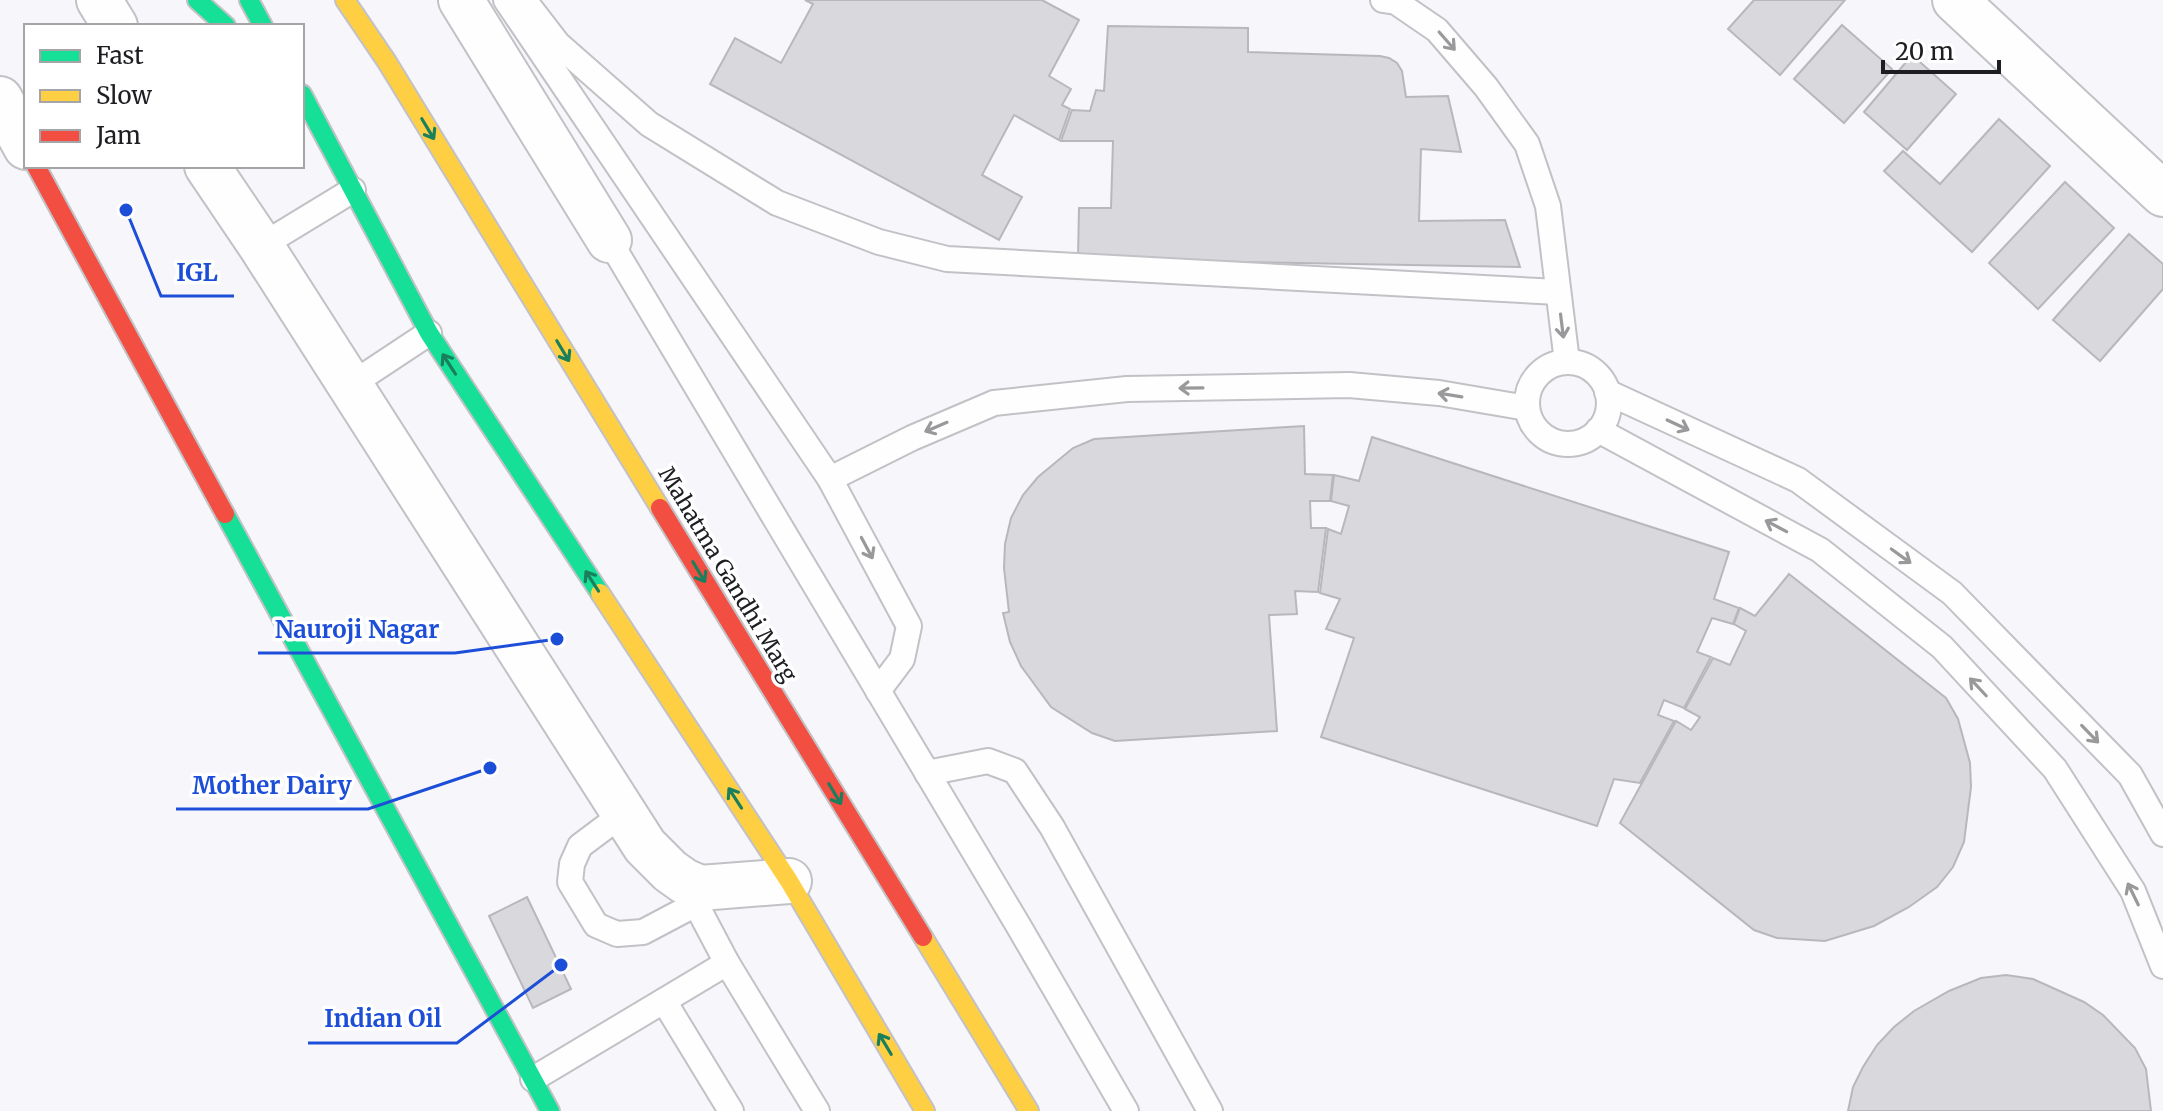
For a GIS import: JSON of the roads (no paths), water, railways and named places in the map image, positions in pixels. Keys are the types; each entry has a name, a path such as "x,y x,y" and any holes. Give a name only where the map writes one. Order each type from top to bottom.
{"main road":[{"path":"197,0 219,24"},
{"path":"249,0 262,24"},
{"path":"345,0 387,62"},
{"path":"360,0 387,62"},
{"name":"Mahatma Gandhi Marg","path":"387,62 1029,1111"},
{"path":"304,97 429,333 789,881 925,1111"},
{"path":"37,168 550,1111"}],"street":[{"path":"99,0 114,24"},
{"path":"461,0 609,240"},
{"path":"1955,0 2163,194"},
{"path":"0,99 24,143"},
{"path":"208,168 645,846 690,893 700,888 789,881"}],"lane":[{"path":"506,0 830,479 909,626 902,659 878,691"},
{"path":"524,0 558,44 649,124 777,203 879,242 947,259 1558,292"},
{"path":"1383,0 1396,2 1437,30 1486,87 1527,144 1548,206 1567,362"},
{"path":"261,246 353,190"},
{"path":"609,240 1126,1111"},
{"path":"349,386 429,333"},
{"path":"1567,362 1592,370 1607,392 1609,406 1606,419 1598,430 1576,444 1549,440 1538,432 1527,408 1532,382 1553,365 1567,362"},
{"path":"830,479 912,438 994,403 1127,389 1349,385 1439,393 1527,408"},
{"path":"1607,392 1798,480 1952,593 2130,775 2163,834"},
{"path":"1598,430 1820,550 1942,647 2055,769 2133,891 2163,966"},
{"path":"927,773 988,761 1015,771 1052,827 1210,1111"},
{"path":"624,813 580,846 572,864 570,882 596,925 617,934 643,932 690,893 727,963 817,1111"},
{"path":"533,1079 727,963"},
{"path":"664,1001 731,1111"}],"place":[{"name":"IGL","path":"126,210"},
{"name":"Nauroji Nagar","path":"557,639"},
{"name":"Mother Dairy","path":"490,768"},
{"name":"Indian Oil","path":"561,965"}]}
